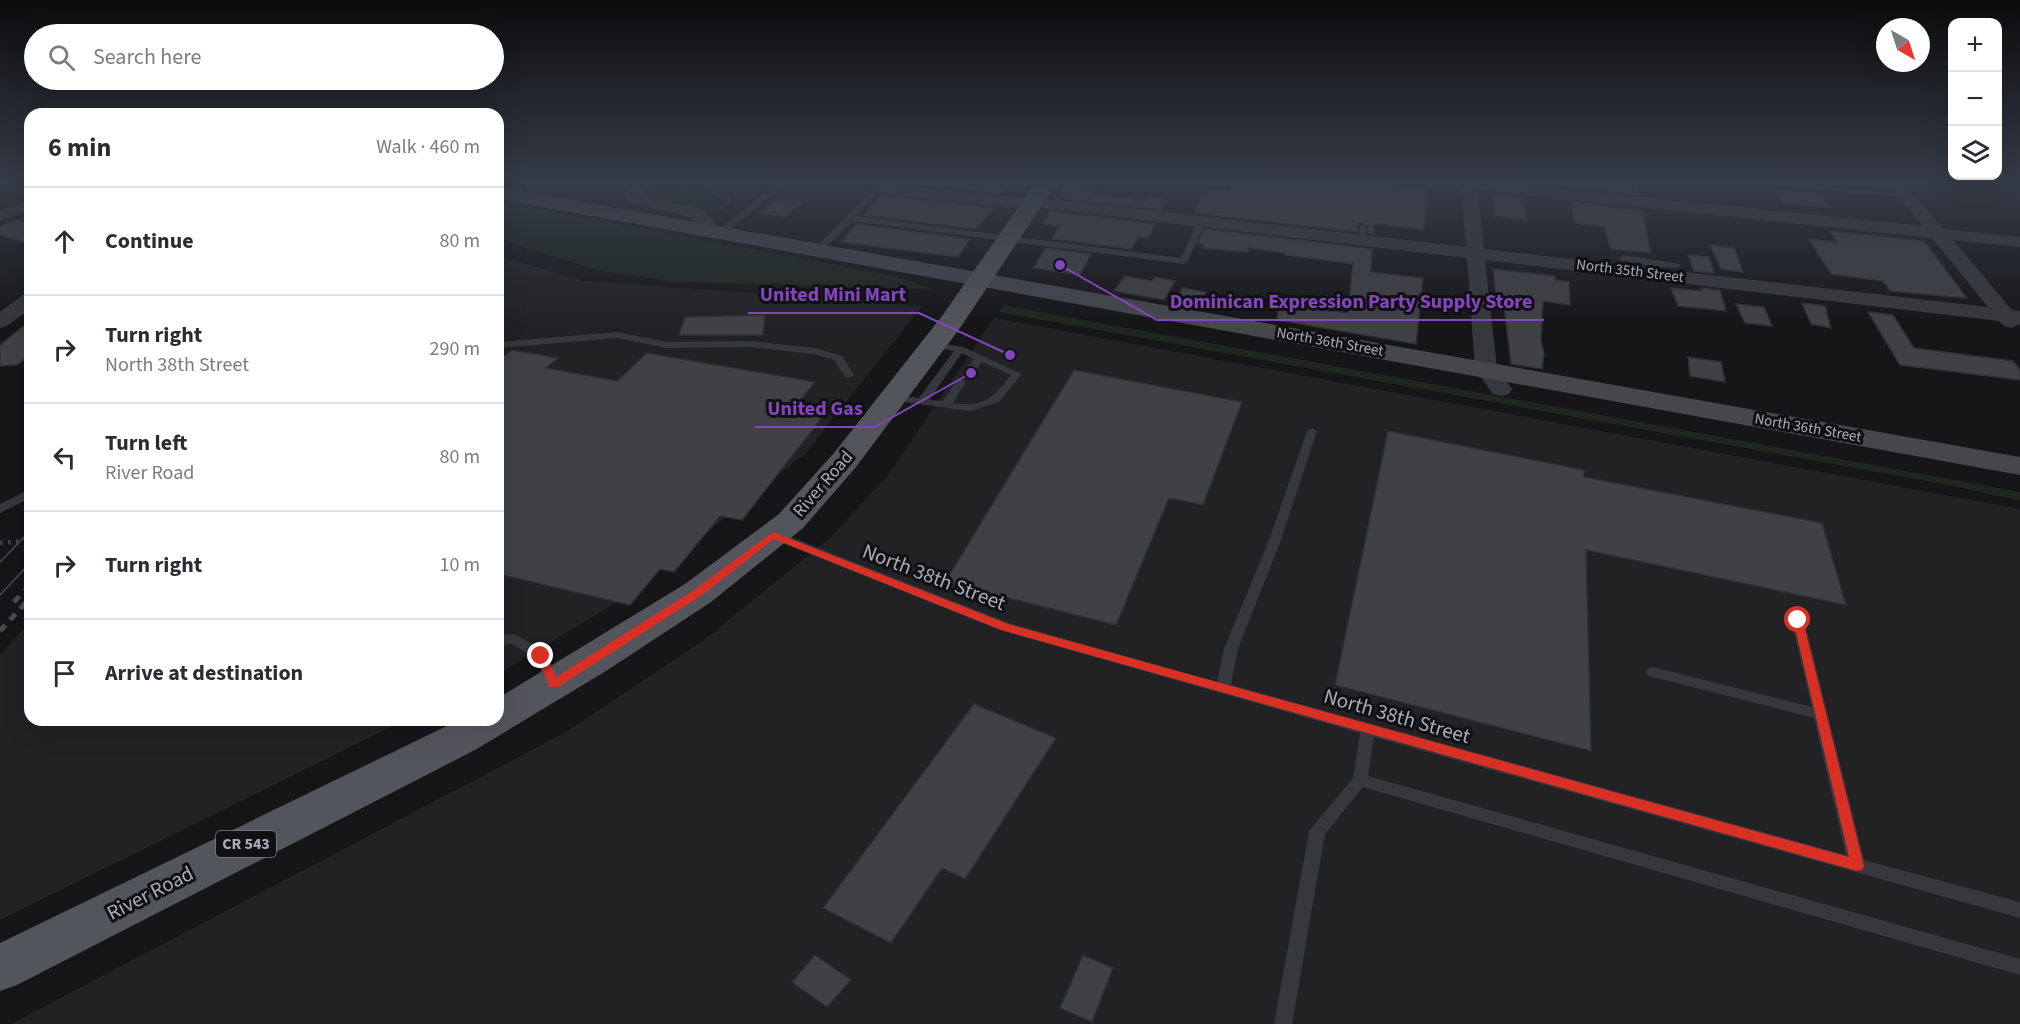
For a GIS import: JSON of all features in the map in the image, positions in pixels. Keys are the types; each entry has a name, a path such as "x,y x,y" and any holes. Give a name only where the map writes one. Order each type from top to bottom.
{"main road":[{"name":"River Road","path":"504,713 698,593 791,521 845,460 907,400 946,347 980,280 1016,229"},
{"name":"River Road","path":"0,968 460,740 483,726"}],"street":[{"name":"North 36th Street","path":"693,229 980,280 1494,379 2020,466"},
{"path":"712,229 716,233"},
{"name":"North 35th Street","path":"1301,229 1363,233 1476,253 1656,269 2013,316"},
{"path":"1474,229 1494,379"},
{"path":"1891,229 2020,242"},
{"path":"1935,229 2013,316 2020,333"},
{"path":"4,319 24,304"}],"lane":[{"path":"716,233 722,229"},
{"path":"818,250 840,229"},
{"path":"937,229 1184,261 1198,229"},
{"path":"1623,258 1656,269 1677,265"},
{"path":"504,344 617,335 666,345 750,344 815,351 838,358 849,375"},
{"path":"907,400 970,408 995,400 1017,375 980,358 946,347"},
{"path":"970,370 980,358"},
{"path":"945,406 961,382"},
{"path":"1222,689 1231,649 1275,540 1312,431"},
{"path":"0,509 24,496"},
{"name":"North 38th Street","path":"773,535 1005,627 2020,910"},
{"path":"1798,620 1857,866"},
{"path":"504,640 515,639 541,656 554,684"},
{"path":"1653,672 1819,714"},
{"path":"1282,1024 1317,831 1360,780 1368,730"},
{"path":"1360,780 2020,967"}],"path":[{"path":"0,543 24,541"}],"shaded area":[{"path":"504,229 645,229 894,276 933,289 675,282 597,270 508,242 504,238"},
{"path":"504,258 584,281 922,306 806,453 634,592 504,670"},
{"path":"1003,305 2020,492 2020,501 1954,486 999,312"},
{"path":"994,318 2020,509 2020,1024 11,1024 566,732 704,640 831,537 888,475"},
{"path":"24,629 24,726 393,726 0,920 0,655"}],"building":[{"path":"0,229 24,229 24,242 0,235"},
{"path":"852,229 892,229 970,239 958,257 841,242"},
{"path":"1058,229 1153,229 1148,238 1138,237 1131,249 1052,239"},
{"path":"1204,229 1372,249 1371,272 1423,278 1416,344 1277,320 1279,305 1348,313 1353,264 1249,248 1248,252 1202,248 1204,244 1198,243"},
{"path":"1330,229 1357,229 1357,232"},
{"path":"1605,229 1646,229 1651,253 1611,249"},
{"path":"1830,231 1924,241 1967,298 1890,291 1883,281 1831,274 1809,239 1837,242"},
{"path":"1710,245 1734,248 1743,272 1721,269"},
{"path":"1046,248 1091,254 1080,275 1033,268"},
{"path":"1688,255 1709,257 1714,273 1694,271"},
{"path":"1493,269 1555,276 1555,280 1569,282 1570,305 1543,301 1542,369 1511,364 1503,297 1496,296"},
{"path":"1125,276 1152,281 1155,277 1175,281 1164,300 1114,291"},
{"path":"1183,288 1206,292 1198,308 1172,303"},
{"path":"1671,288 1720,290 1726,311 1678,306"},
{"path":"1802,303 1825,306 1831,328 1811,324"},
{"path":"1736,304 1764,307 1772,326 1745,323"},
{"path":"1868,312 1893,315 1914,348 2013,361 2020,370 2020,380 1900,365"},
{"path":"765,315 763,335 679,335 685,317"},
{"path":"24,326 24,360 17,365 0,366 0,345"},
{"path":"512,350 558,358 546,368 617,381 647,353 815,382 793,409 824,415 742,520 720,516 674,572 660,569 630,605 504,575 504,356"},
{"path":"1688,357 1721,362 1725,382 1690,376"},
{"path":"1074,370 1242,402 1203,505 1169,498 1116,625 945,582"},
{"path":"1388,431 1584,470 1584,477 1822,523 1846,605 1586,550 1591,751 1335,685"},
{"path":"974,704 1056,738 965,879 942,868 891,943 823,908"},
{"path":"815,955 851,980 827,1007 792,982"},
{"path":"1083,955 1113,968 1092,1022 1060,1008"}],"tram line":[{"path":"0,562 24,537"},
{"path":"0,595 24,569"}],"railway":[{"path":"14,602 24,591"},
{"path":"0,631 24,605"}],"place":[{"name":"Dominican Expression Party Supply Store","path":"1060,265"},
{"name":"United Mini Mart","path":"1010,355"},
{"name":"United Gas","path":"971,373"}],"route":[{"path":"541,656 554,684 698,593 773,535 874,577 1005,627 1458,756 1857,866 1798,620"}]}
